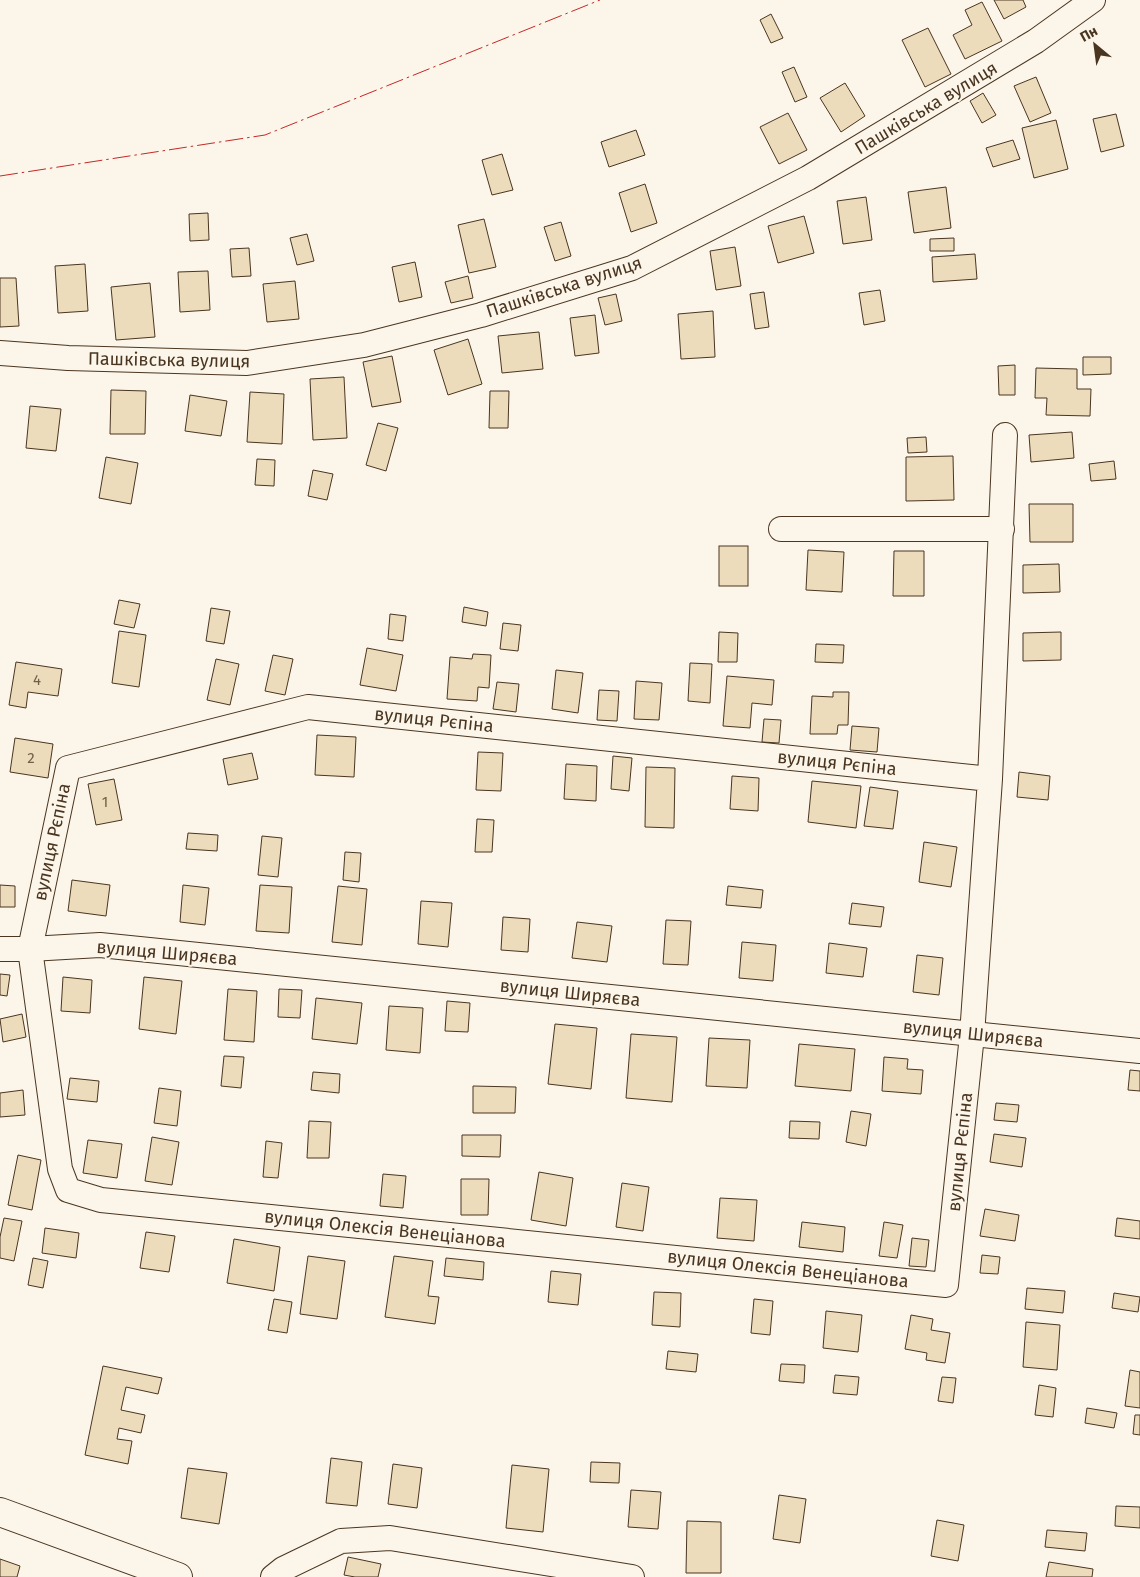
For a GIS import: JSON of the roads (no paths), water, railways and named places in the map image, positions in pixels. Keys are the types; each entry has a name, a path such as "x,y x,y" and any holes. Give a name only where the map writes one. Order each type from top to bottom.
{"street":[{"name":"Пашківська вулиця","path":"0,353 68,358 247,364 364,345 481,315 632,268 808,178 1036,41 1093,0"},
{"name":"вулиця Рєпіна","path":"946,1285 972,1034 990,779 1005,435"},
{"path":"781,529 1002,529"},
{"name":"вулиця Рєпіна","path":"30,949 68,768 308,707 990,779"},
{"name":"вулиця Ширяєва","path":"0,949 100,945 1140,1051"},
{"name":"вулиця Олексія Венеціанова","path":"30,949 60,1169 68,1190 101,1200 946,1285"},
{"path":"0,1512 178,1577"},
{"path":"273,1577 282,1569 341,1541 390,1538 632,1577"}]}
